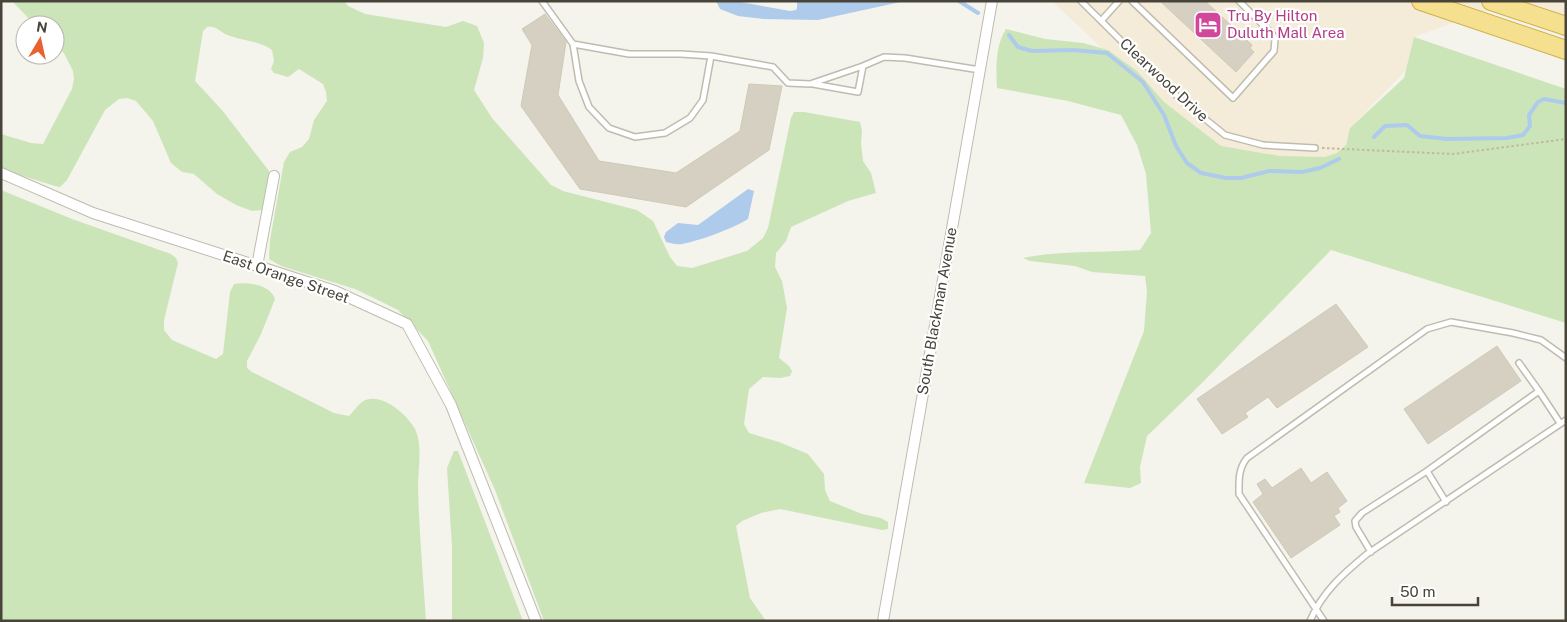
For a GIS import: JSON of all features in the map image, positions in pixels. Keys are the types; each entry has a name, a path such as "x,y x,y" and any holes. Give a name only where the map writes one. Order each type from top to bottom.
{"highway":[{"path":"1421,1 1566,50"},
{"path":"1491,1 1566,26"}],"street":[{"name":"South Blackman Avenue","path":"883,621 992,1"},
{"name":"East Orange Street","path":"1,173 93,213 335,291 407,324 451,405 536,621"},
{"path":"257,266 274,176"}],"lane":[{"path":"542,1 573,44 579,81 589,107 609,128 635,137 665,133 690,118 704,100 711,56"},
{"name":"Clearwood Drive","path":"1081,1 1179,98 1225,135 1263,145 1315,148"},
{"path":"1101,21 1119,1"},
{"path":"1132,1 1233,98 1274,52 1275,40 1273,35 1239,1"},
{"path":"573,44 629,54 711,56 773,67 788,83 810,84 858,92 863,66"},
{"path":"810,84 884,57 905,58 980,70"},
{"path":"1324,621 1239,494 1238,477 1242,463 1427,330 1451,322 1541,340 1566,358"},
{"path":"1519,363 1560,424"},
{"path":"1371,552 1356,527 1355,521 1362,513 1427,471 1539,392"},
{"path":"1310,621 1316,608 1338,578 1371,552 1566,420"},
{"path":"1427,471 1446,502"}],"path":[{"path":"1315,148 1453,154 1566,139"}],"shaded area":[{"path":"1052,1 1513,1 1414,37 1406,70 1350,128 1336,180 1218,158"},
{"path":"1517,1 1566,1 1566,17"}],"green space":[{"path":"12,1 344,1 348,6 365,14 446,27 463,21 477,26 484,43 483,58 474,90 492,118 551,185 563,191 637,210 653,221 670,257 677,266 692,268 747,251 763,238 768,228 791,118 794,112 860,122 863,161 871,173 876,193 848,201 791,227 786,241 776,253 775,267 782,281 787,308 779,358 792,371 790,376 780,378 763,377 749,389 744,424 749,433 779,442 808,454 824,474 825,490 830,501 862,514 881,518 888,522 888,529 882,530 780,509 761,513 742,521 736,526 750,598 766,621 544,621 495,490 428,341 398,310 355,289 281,266 269,259 270,240 284,162 290,152 302,147 309,139 314,120 327,101 323,84 299,69 288,77 274,73 271,69 274,61 272,50 267,47 225,34 213,27 207,27 203,31 195,81 222,110 269,171 269,186 262,210 252,211 236,205 217,194 194,174 182,172 171,163 153,121 136,101 127,98 119,99 105,110 67,180 60,187 55,186 1,169 1,134 31,143 43,144 72,89 74,79 73,71 65,55 65,15 25,15"},
{"path":"1006,29 1045,39 1083,43 1108,50 1137,71 1164,102 1221,146 1280,156 1325,157 1337,153 1346,145 1350,128 1404,78 1414,37 1566,89 1566,323 1331,250 1203,382 1147,436 1140,467 1141,483 1130,488 1084,483 1144,331 1147,292 1145,276 1092,272 1075,266 1030,261 1023,258 1066,253 1140,250 1151,233 1146,174 1137,145 1121,115 1068,101 997,88 998,50"},
{"path":"1,190 72,219 171,254 176,258 178,263 164,320 164,330 172,340 216,359 223,354 230,292 234,284 258,285 268,290 275,299 261,334 247,361 247,368 334,413 349,416 362,402 376,399 392,405 406,417 415,429 419,443 418,486 426,621 1,621"},
{"path":"454,451 458,451 523,621 452,621 452,547 447,468"}],"water":[{"path":"716,1 735,1 790,11 796,10 797,1 905,1 818,20 764,19 738,16 720,9"},
{"path":"748,189 754,191 748,219 742,223 698,240 680,244 666,242 664,237 666,232 678,223 698,225"}],"building":[{"name":"Tru By Hilton Duluth Mall Area","path":"1160,1 1205,1 1252,45 1250,48 1254,52 1236,72"},
{"path":"545,14 566,42 558,95 599,161 676,173 740,131 749,84 782,86 769,150 686,207 580,189 521,106 532,45 522,29"},
{"path":"1336,304 1368,347 1277,408 1268,397 1245,413 1248,417 1222,434 1197,399"},
{"path":"1497,346 1521,381 1428,444 1404,409"},
{"path":"1301,468 1311,483 1327,472 1347,501 1338,508 1340,512 1334,516 1340,525 1291,558 1253,502 1263,494 1257,484 1265,479 1272,488"}],"waterway":[{"path":"959,1 978,13"},
{"path":"1009,35 1018,47 1032,51 1073,50 1107,53 1143,82 1164,115 1176,146 1187,163 1201,173 1226,178 1241,178 1269,171 1302,172 1320,168 1339,159"},
{"path":"1374,137 1385,126 1407,125 1420,136 1447,139 1507,138 1523,135 1530,126 1529,115 1538,102 1544,99 1566,103"}],"place":[{"name":"Tru By Hilton Duluth Mall Area","path":"1208,25"}]}
